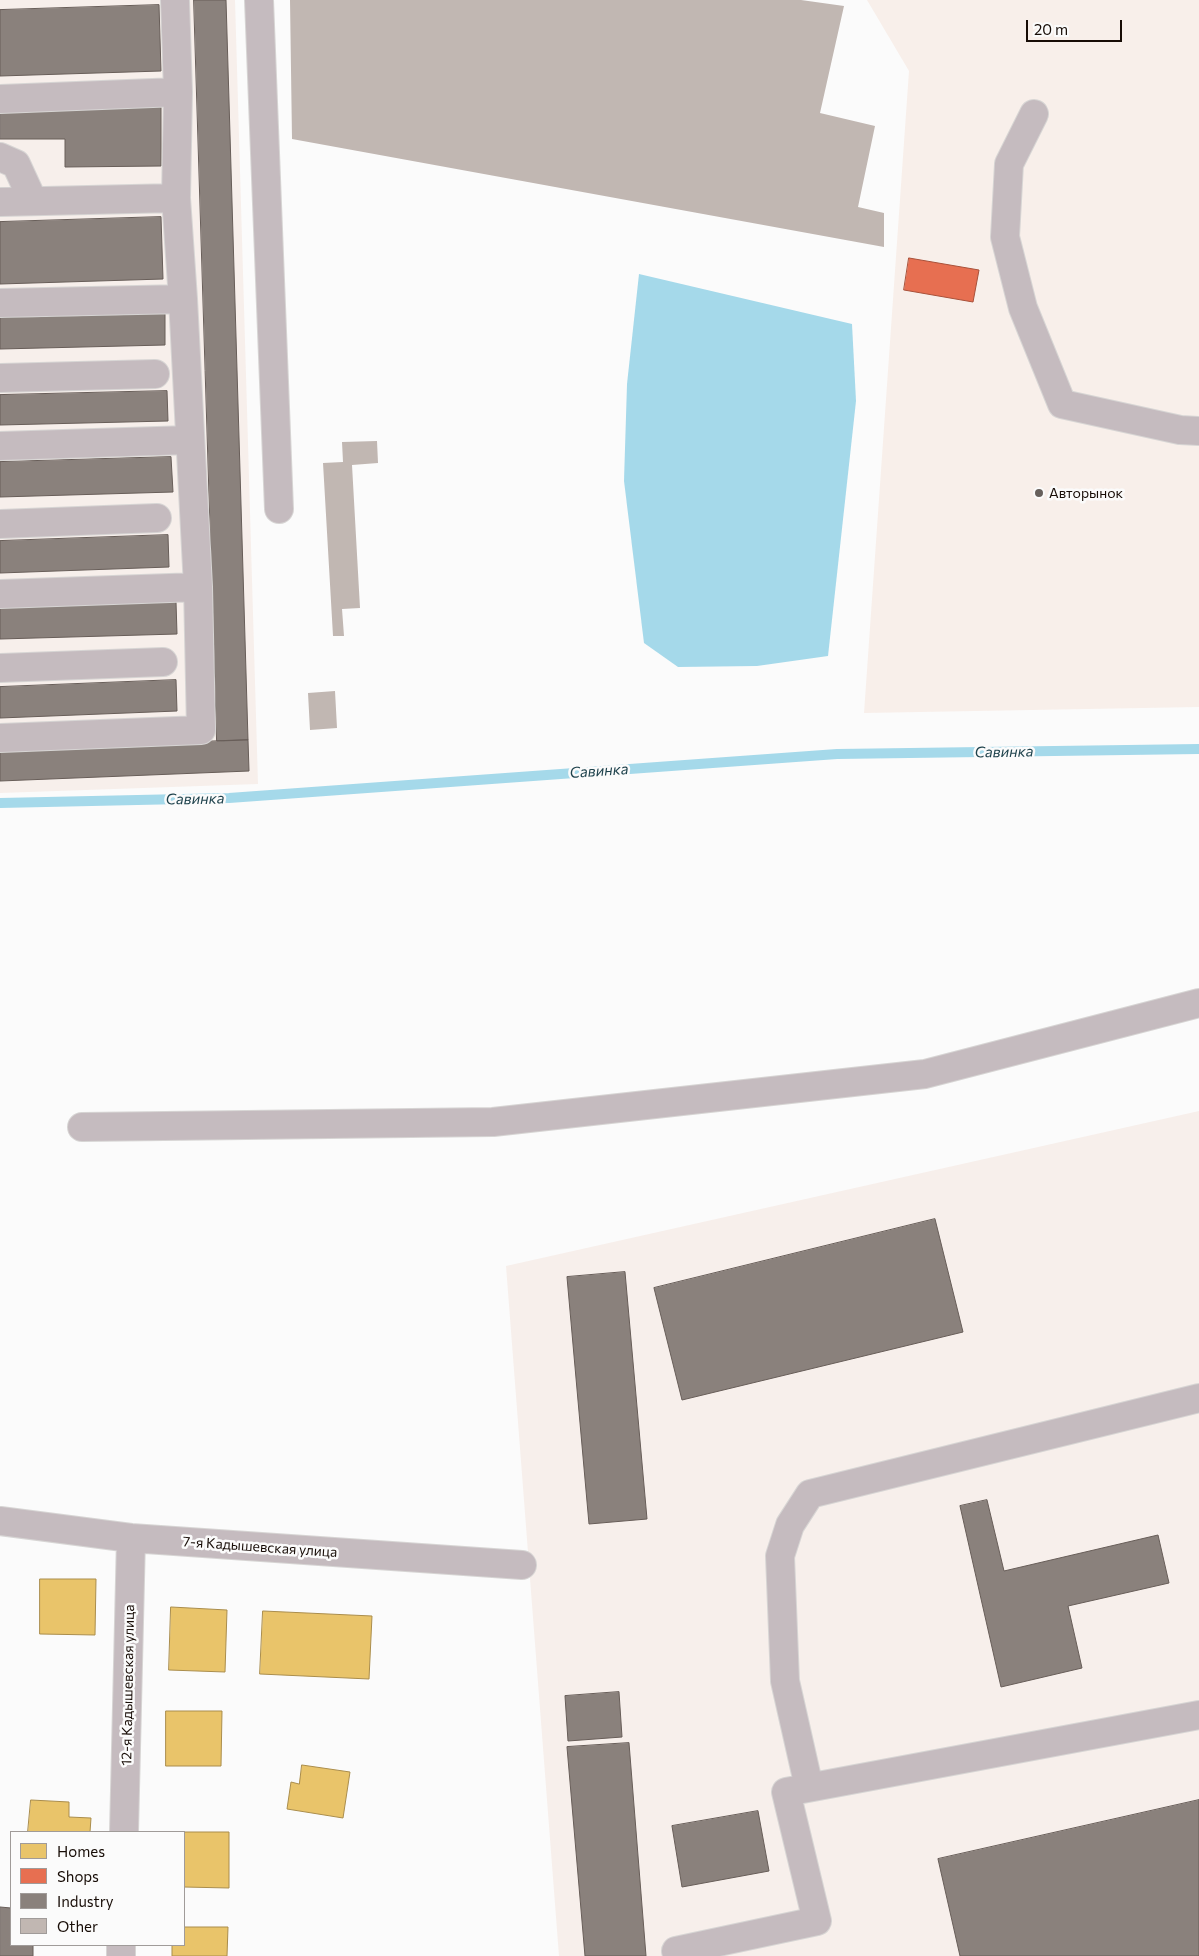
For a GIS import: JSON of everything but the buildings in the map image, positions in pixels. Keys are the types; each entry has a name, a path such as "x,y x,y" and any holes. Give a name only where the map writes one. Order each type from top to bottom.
{"street":[{"path":"0,738 201,730 198,587 176,198 178,92 175,0"},
{"path":"259,0 278,509"},
{"path":"0,99 178,92"},
{"path":"1034,114 1009,164 1005,237 1024,308 1062,404 1180,430 1199,431"},
{"path":"0,157 16,164 33,202"},
{"path":"0,202 176,198"},
{"path":"0,303 183,299"},
{"path":"0,378 155,374"},
{"path":"0,446 189,440"},
{"path":"0,524 157,518"},
{"path":"0,594 198,587"},
{"path":"0,668 163,662"},
{"path":"82,1127 493,1122 512,1120 925,1074 1198,1009"},
{"path":"809,1787 785,1681 780,1556 790,1525 810,1494 1199,1398"},
{"name":"7-я Кадышевская улица","path":"0,1522 131,1538 522,1565"},
{"name":"12-я Кадышевская улица","path":"124,1831 131,1538"},
{"path":"676,1951 817,1921 786,1792 1199,1714"}],"shaded area":[{"path":"0,0 235,0 258,784 0,793"},
{"name":"Авторынок","path":"867,0 1199,0 1199,707 864,713 909,71"},
{"path":"1199,1111 1199,1956 559,1956 506,1266"}],"water":[{"path":"639,274 852,324 856,401 828,656 757,666 678,667 644,643 624,481 627,384"}],"waterway":[{"name":"Савинка","path":"0,803 229,798 837,754 1199,749"}],"place":[{"name":"Авторынок","path":"1039,493"}]}
